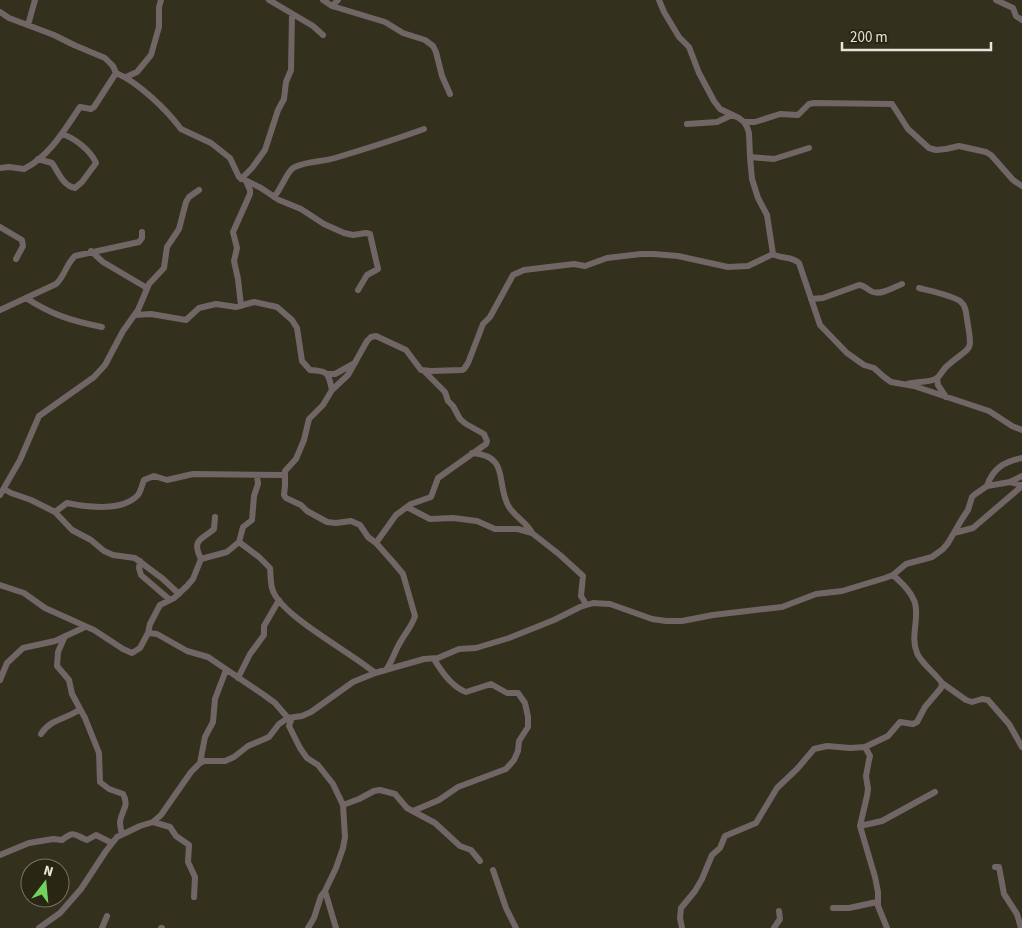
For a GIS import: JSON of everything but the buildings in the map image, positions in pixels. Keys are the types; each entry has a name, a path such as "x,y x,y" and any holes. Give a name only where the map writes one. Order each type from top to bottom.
{"street":[{"path":"28,25 35,0"},
{"path":"126,78 137,72 153,52 160,24 159,7 161,0"},
{"path":"269,0 314,26 323,34"},
{"path":"323,0 332,6 385,22 403,33 425,40 436,52 442,76 450,94"},
{"path":"332,6 338,0"},
{"path":"659,0 679,37 689,47 699,73 714,101 720,109 744,122 755,122 780,114 798,115 809,104 814,103 892,104 908,129 929,148 936,150 959,146 990,154 1013,180 1022,186"},
{"path":"996,0 1012,8 1016,16 1022,20"},
{"path":"0,12 9,18 106,58 113,66 116,74 141,88 180,130 211,142 226,154 233,163 236,174 244,180 339,231 353,235 370,234 378,269 366,275 358,290"},
{"path":"244,180 265,150 278,110 284,99 290,70 292,14"},
{"path":"0,168 9,166 24,169 38,159 62,134 80,107 94,108 116,74"},
{"path":"687,124 717,122 732,115"},
{"path":"744,122 749,133 754,186 767,215 773,254"},
{"path":"274,197 293,168 382,145 424,129"},
{"path":"38,159 52,163 62,180 70,186 76,188 82,182 95,166 94,160 73,139 62,134"},
{"path":"750,157 774,159 809,148"},
{"path":"241,306 234,261 237,248 233,232 250,194 250,190 244,180"},
{"path":"179,594 135,558 113,555 104,551 91,540 72,530 55,512 2,489 20,460 39,416 100,372 123,331 135,315 147,288 164,268 167,246 179,229 186,202 189,197 199,190"},
{"path":"0,227 22,240 23,246 16,259"},
{"path":"0,310 56,284 72,259 78,254 139,242 142,238 142,232"},
{"path":"91,251 104,262 147,288"},
{"path":"424,371 464,369 484,324 490,317 513,275 518,272 574,264 585,266 612,257 653,254 688,258 719,266 748,266 773,254"},
{"path":"773,254 779,257 794,259 799,263 820,324 847,353 864,365 874,368 891,382 908,384 989,411 1012,426 1022,430"},
{"path":"811,299 823,298 862,284 873,292 902,284"},
{"path":"908,384 915,381 928,382 937,378 948,365 970,347 964,305 958,300 919,288"},
{"path":"26,298 42,309 82,324 102,327"},
{"path":"135,315 151,314 186,320 199,308 216,304 236,307 254,302 277,306 297,328 302,361 310,370 323,371 327,374 331,380 332,390"},
{"path":"376,543 396,515 411,504 431,497 438,478 487,443 486,436 463,422 448,401 445,392 424,371 418,368 406,350 376,336 371,337 367,341 342,382 332,390 323,404 309,419 304,440 296,459 287,467 284,475 284,495 327,522 351,521 357,524 403,574 415,614 413,622 400,642 392,662 385,671"},
{"path":"327,374 334,374 355,363"},
{"path":"937,378 938,385 946,397"},
{"path":"472,453 493,458 501,475 506,501 513,513 526,524 532,533 560,555 582,576 581,596 586,604"},
{"path":"987,486 993,472 997,468 1022,458"},
{"path":"55,512 67,503 95,508 121,504 137,496 144,480 154,476 167,480 194,474 284,475"},
{"path":"201,559 227,552 239,542 243,527 252,520 254,496 258,484 257,475"},
{"path":"200,762 225,761 234,757 248,746 269,737 279,724 290,718 311,712 353,682 375,673 424,659 442,657 459,650 476,648 510,638 554,620 586,604 599,602 652,619 682,621 782,607 816,594 842,590 893,575 906,564 924,560 938,553 948,544 968,510 972,497 987,486 1010,482 1022,476"},
{"path":"1010,482 1022,486"},
{"path":"954,533 972,528 1022,486"},
{"path":"407,507 430,519 477,520 495,529 518,529 532,533"},
{"path":"201,559 196,546 201,538 214,529 215,517"},
{"path":"239,542 270,568 272,589 278,600 300,620 375,673"},
{"path":"0,585 18,591 132,653 140,648 157,609 164,602 179,594 193,579 201,559"},
{"path":"140,562 139,568 142,575 170,600"},
{"path":"893,575 906,588 917,609 913,633 917,655 942,683 966,700 972,702 982,699 988,700 1009,724 1022,747"},
{"path":"238,678 250,654 264,635 264,626 278,600"},
{"path":"0,680 7,663 23,648 55,641 87,627"},
{"path":"148,633 152,632 182,649 208,657 264,695 290,718"},
{"path":"65,636 56,663 69,680 72,694 99,753 100,782 109,789 123,794 126,800 120,822 122,834"},
{"path":"413,811 439,800 458,787 506,769 517,755 519,741 528,727 525,703 518,693 507,693 492,684 472,692 461,690 439,668 434,658"},
{"path":"39,928 60,913 81,890 112,843 122,834 153,822 166,809 200,762 205,737 213,722 215,699 226,670"},
{"path":"682,928 681,908 695,891 712,855 720,848 725,836 756,822 777,788 797,770 814,749 827,746 850,748 865,746 888,736 900,722 916,722 925,707 941,688 942,683"},
{"path":"41,734 48,724 80,709"},
{"path":"290,718 289,726 300,748 326,774 343,805 344,848 308,928"},
{"path":"865,746 869,760 866,776 868,789 860,826 875,877 878,902 887,928"},
{"path":"343,805 366,794 380,790 395,794 402,804 435,823 460,846 471,850 480,861"},
{"path":"860,826 882,820 935,792"},
{"path":"153,822 170,827 176,836 189,845 188,862 195,877 194,897"},
{"path":"0,855 29,843 53,839 62,840 71,834 77,834 87,840 96,835 112,843"},
{"path":"995,867 999,867 1004,894 1017,914 1021,928"},
{"path":"493,870 498,887 516,928"},
{"path":"325,891 336,928"},
{"path":"833,908 849,908 878,902"},
{"path":"774,928 780,919 778,910"},
{"path":"102,928 107,916"}]}
